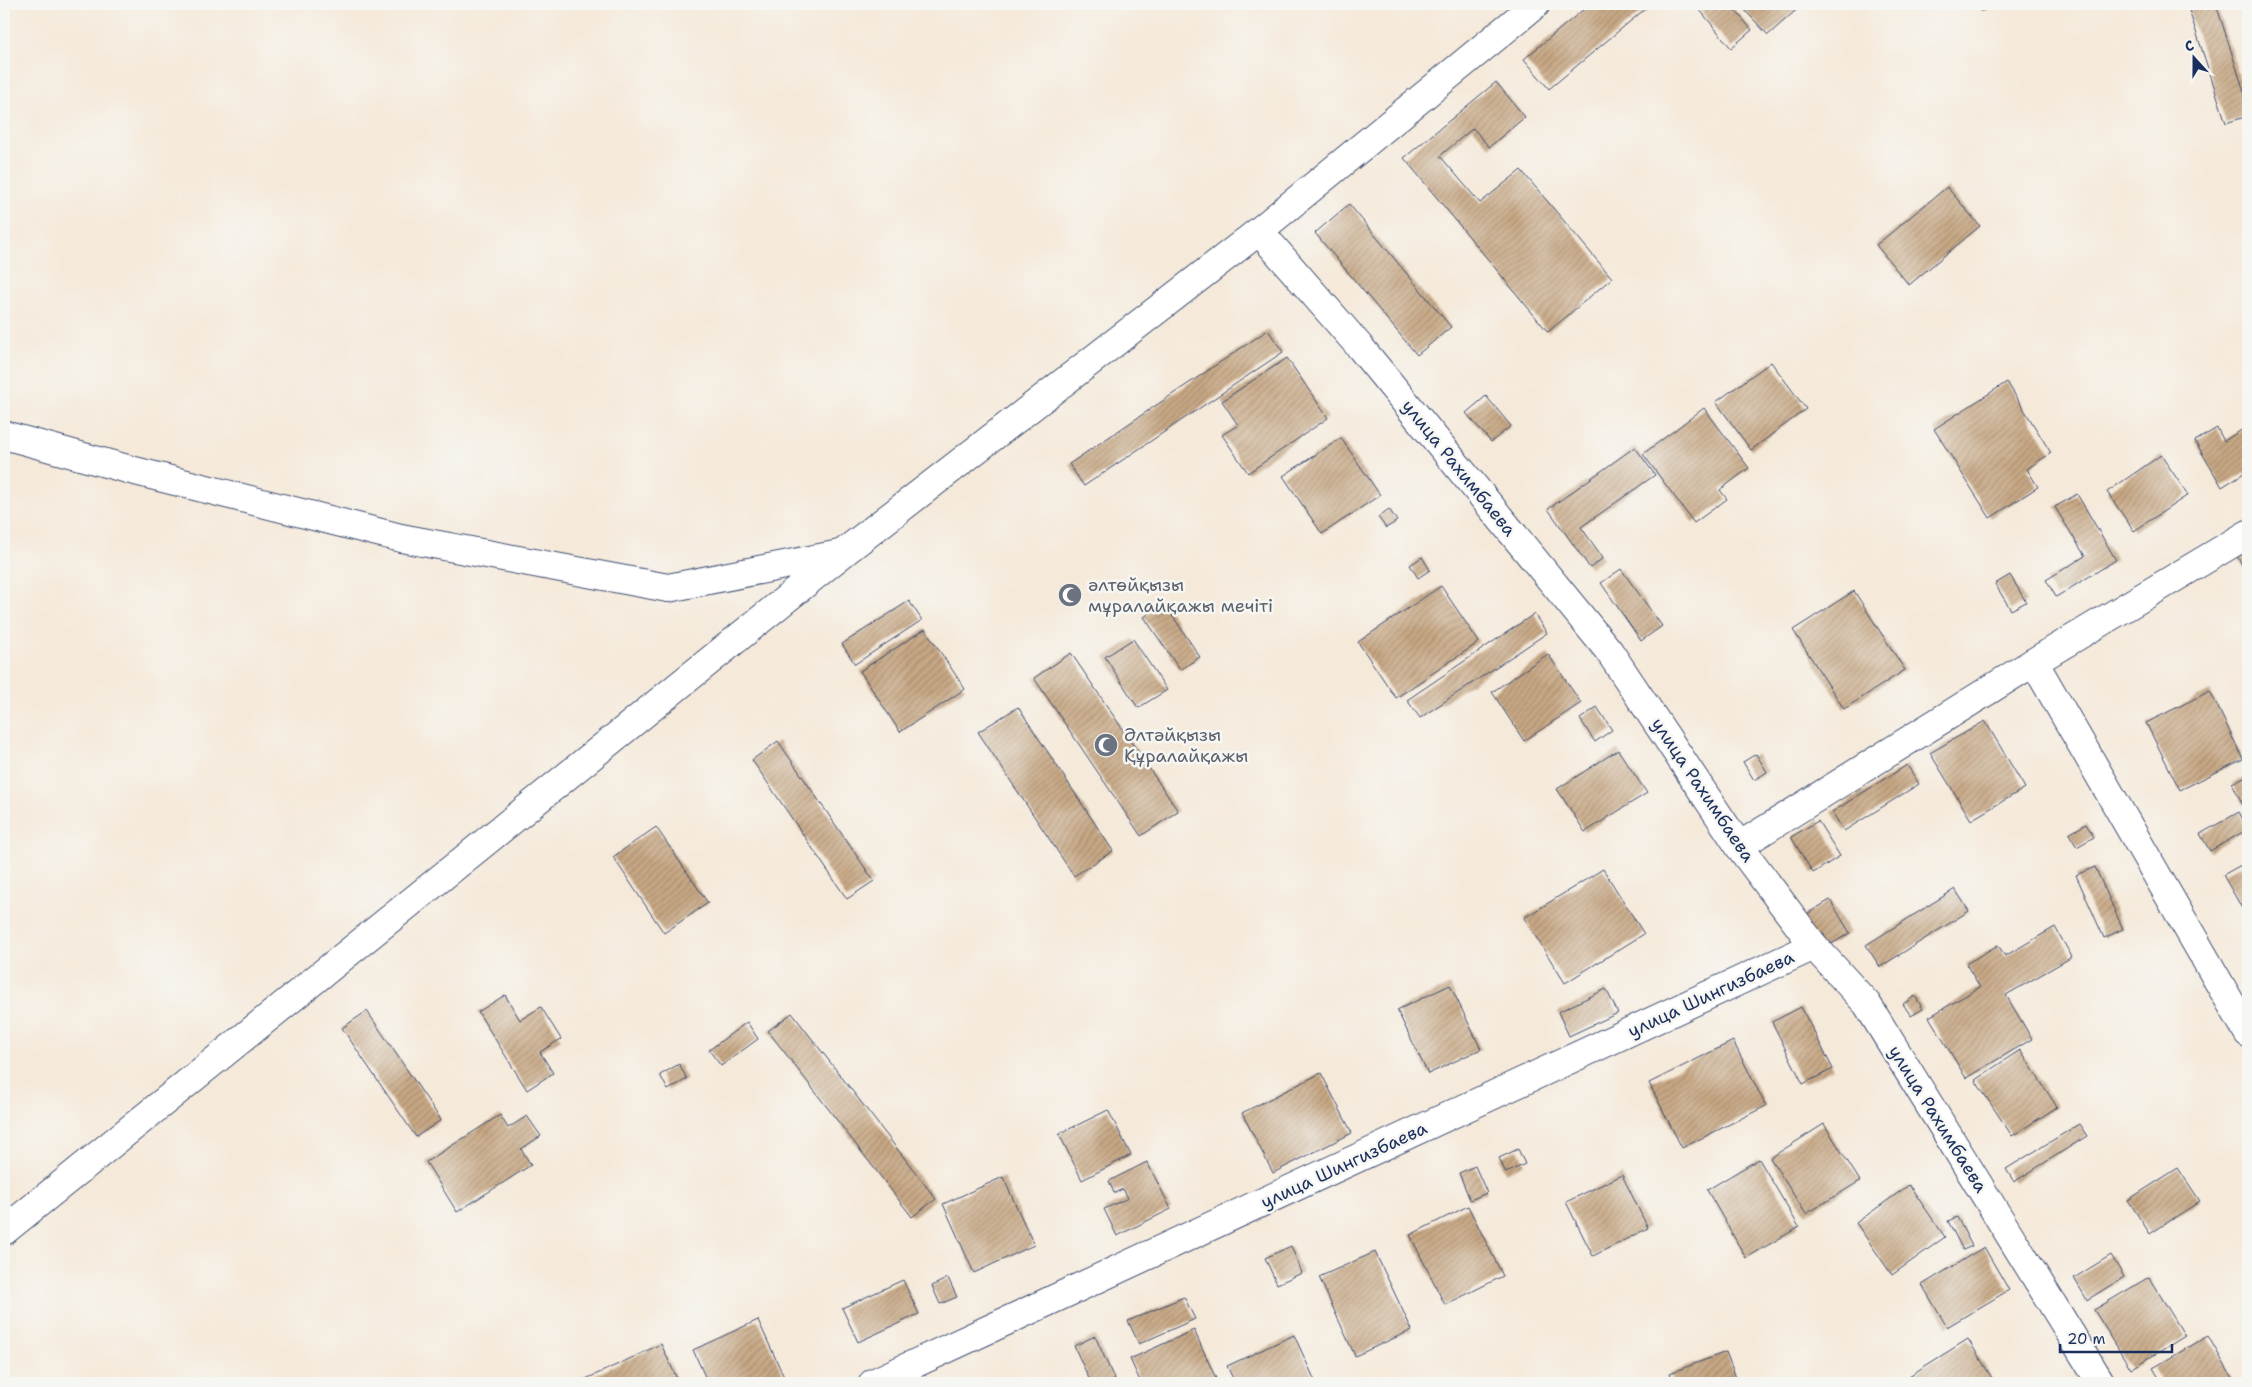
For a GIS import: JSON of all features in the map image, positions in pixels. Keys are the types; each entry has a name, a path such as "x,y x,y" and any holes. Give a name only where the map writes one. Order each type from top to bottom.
{"street":[{"path":"4,1231 844,553 1259,231 1536,4"},
{"name":"улица Рахимбаева","path":"1259,231 1360,347 1609,651 1739,846 1814,946 1868,1004 2101,1383"},
{"path":"4,435 131,470 401,538 668,588 844,553"},
{"path":"1739,846 2034,662 2248,534"},
{"path":"2034,662 2248,1033"},
{"name":"улица Шингизбаева","path":"874,1383 1814,946"}],"building":[{"path":"1590,4 1651,4 1549,89 1524,59"},
{"path":"1695,4 1730,4 1752,30 1731,48"},
{"path":"1739,4 1803,4 1768,35"},
{"path":"1979,4 2006,4 1981,11"},
{"path":"2187,4 2216,4 2248,104 2248,116 2226,123"},
{"path":"1496,82 1525,117 1489,147 1473,128 1440,156 1480,203 1521,170 1612,278 1548,332 1404,158"},
{"path":"1947,187 1980,226 1909,285 1876,245"},
{"path":"1349,204 1451,327 1417,355 1315,233"},
{"path":"1268,330 1283,352 1084,486 1069,464"},
{"path":"1287,358 1328,418 1248,473 1222,435 1238,425 1222,401"},
{"path":"1771,362 1806,409 1751,450 1716,402"},
{"path":"2007,382 2051,453 2027,469 2038,487 1990,518 1934,429"},
{"path":"1486,396 1511,426 1491,442 1466,413"},
{"path":"1704,408 1749,468 1720,490 1727,499 1694,523 1643,454"},
{"path":"2248,426 2248,480 2244,473 2222,487 2195,441 2217,428 2224,441"},
{"path":"1341,438 1380,495 1322,534 1283,476"},
{"path":"1635,447 1655,475 1581,527 1603,558 1590,568 1548,509"},
{"path":"2161,455 2188,495 2134,531 2107,492"},
{"path":"2077,494 2116,560 2056,597 2046,580 2085,556 2055,507"},
{"path":"1389,509 1397,521 1386,528 1378,517"},
{"path":"2248,550 2248,566 2244,568 2237,556"},
{"path":"1422,557 1430,570 1418,578 1410,565"},
{"path":"1621,569 1662,626 1641,641 1601,583"},
{"path":"2010,575 2026,602 2011,610 1995,584"},
{"path":"1441,586 1479,642 1396,698 1358,642"},
{"path":"1854,591 1905,670 1844,709 1793,630"},
{"path":"909,601 922,620 855,664 842,644"},
{"path":"1164,603 1200,657 1180,670 1144,617"},
{"path":"1534,614 1547,633 1420,718 1407,700"},
{"path":"925,629 965,689 900,732 860,671"},
{"path":"1133,639 1167,690 1138,708 1105,657"},
{"name":"Әлтәйқызы Құралайқажы","path":"1071,653 1178,811 1141,836 1034,678"},
{"path":"1548,654 1581,703 1524,741 1492,692"},
{"path":"2210,691 2243,759 2180,790 2146,723"},
{"path":"1018,707 1113,851 1074,876 978,732"},
{"path":"1597,707 1612,730 1595,742 1580,719"},
{"path":"1985,721 2025,788 1971,820 1930,753"},
{"path":"778,741 874,881 847,899 752,760"},
{"path":"1618,750 1647,793 1585,832 1557,789"},
{"path":"1756,754 1767,772 1754,780 1743,762"},
{"path":"1907,765 1919,784 1844,831 1832,812"},
{"path":"2248,775 2248,802 2243,805 2232,783"},
{"path":"2239,812 2248,829 2210,851 2200,834"},
{"path":"1818,821 1840,856 1813,873 1791,837"},
{"path":"2086,824 2094,837 2077,847 2069,834"},
{"path":"656,827 708,903 664,933 613,857"},
{"path":"2241,865 2248,878 2248,914 2246,915 2223,875"},
{"path":"2095,867 2123,929 2104,938 2076,875"},
{"path":"1603,869 1644,934 1565,983 1524,918"},
{"path":"1955,889 1969,911 1880,967 1866,945"},
{"path":"1830,900 1850,933 1821,950 1800,918"},
{"path":"2055,927 2072,957 2006,995 2032,1039 1966,1078 1929,1017 1980,987 1966,964 1998,945 2005,956"},
{"path":"1450,985 1481,1049 1428,1074 1397,1010"},
{"path":"1606,989 1618,1013 1569,1036 1558,1012"},
{"path":"505,995 520,1020 541,1007 561,1039 540,1052 553,1073 527,1090 478,1012"},
{"path":"1915,996 1923,1009 1911,1016 1903,1004"},
{"path":"1801,1007 1833,1069 1803,1084 1772,1022"},
{"path":"367,1011 441,1120 416,1137 342,1028"},
{"path":"792,1013 936,1199 912,1217 768,1031"},
{"path":"747,1022 758,1039 721,1066 709,1050"},
{"path":"1733,1041 1766,1106 1682,1148 1649,1083"},
{"path":"2020,1050 2057,1107 2012,1136 1975,1080"},
{"path":"679,1064 687,1079 668,1090 660,1075"},
{"path":"1321,1073 1352,1133 1273,1173 1242,1113"},
{"path":"1108,1110 1131,1155 1082,1180 1059,1134"},
{"path":"500,1115 508,1128 527,1116 541,1136 521,1149 531,1165 457,1212 426,1162"},
{"path":"1824,1124 1860,1181 1806,1214 1770,1158"},
{"path":"2079,1124 2087,1136 2014,1182 2006,1169"},
{"path":"1518,1149 1525,1164 1506,1173 1499,1158"},
{"path":"1759,1159 1799,1227 1746,1258 1707,1190"},
{"path":"1147,1162 1171,1209 1117,1236 1104,1209 1128,1198 1123,1189 1114,1193 1109,1181"},
{"path":"1475,1166 1487,1193 1470,1200 1459,1173"},
{"path":"2178,1168 2200,1201 2150,1234 2128,1200"},
{"path":"1622,1175 1648,1228 1593,1256 1566,1202"},
{"path":"1003,1177 1034,1245 974,1273 943,1204"},
{"path":"1909,1185 1945,1237 1892,1275 1856,1223"},
{"path":"1468,1206 1503,1276 1445,1305 1410,1235"},
{"path":"1957,1217 1972,1246 1963,1250 1948,1221"},
{"path":"1291,1246 1302,1273 1277,1284 1265,1258"},
{"path":"1984,1247 2009,1290 1947,1327 1922,1285"},
{"path":"1375,1252 1412,1330 1355,1356 1319,1277"},
{"path":"2111,1255 2124,1277 2087,1300 2074,1278"},
{"path":"2149,1277 2185,1336 2131,1369 2094,1310"},
{"path":"948,1278 957,1297 940,1304 932,1286"},
{"path":"903,1280 919,1314 858,1342 842,1308"},
{"path":"1184,1297 1195,1319 1139,1344 1128,1321"},
{"path":"758,1320 784,1377 769,1383 708,1383 693,1350"},
{"path":"1194,1330 1218,1383 1141,1383 1130,1359"},
{"path":"1294,1335 1316,1383 1235,1383 1227,1366"},
{"path":"1095,1336 1116,1383 1091,1383 1074,1346"},
{"path":"2208,1336 2235,1383 2162,1383 2153,1368"},
{"path":"1968,1339 1995,1383 1913,1383 1909,1376"},
{"path":"661,1344 679,1383 577,1383 610,1368"},
{"path":"1726,1352 1738,1383 1674,1383 1670,1373"}],"place":[{"name":"әлтөйқызы мұралайқажы мечіті","path":"1070,595"},
{"name":"Әлтәйқызы Құралайқажы","path":"1106,745"}]}
